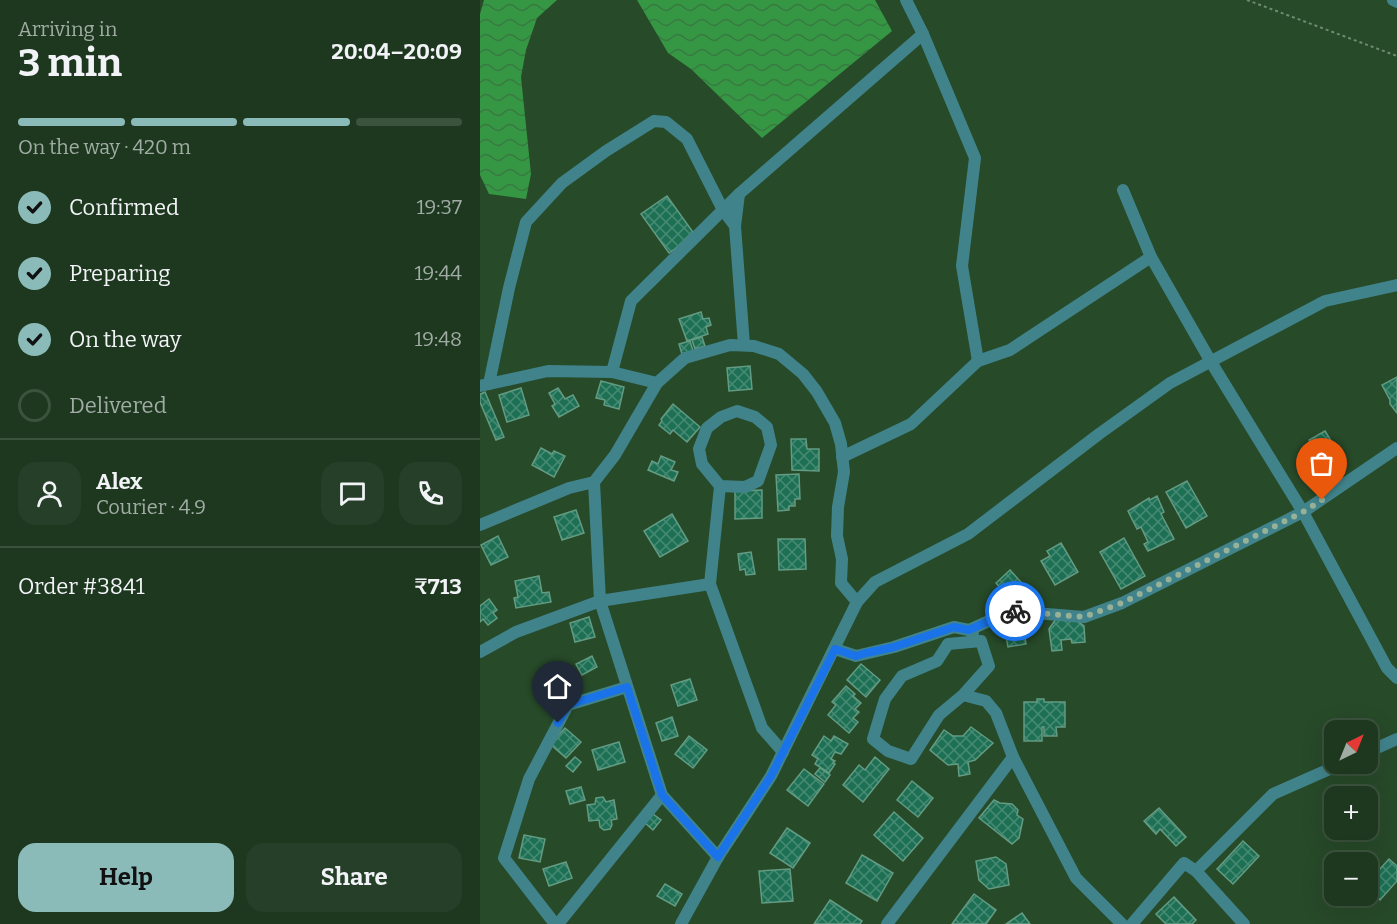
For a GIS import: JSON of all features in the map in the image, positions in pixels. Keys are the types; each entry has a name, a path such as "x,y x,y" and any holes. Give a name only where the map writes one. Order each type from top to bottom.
{"street":[{"path":"906,0 923,34 975,158 962,266 978,361"},
{"path":"612,372 631,301 739,194 923,34"},
{"path":"657,383 612,372 548,371 485,385 526,222 562,183 606,151 654,121 666,122 687,139 723,210 735,226"},
{"path":"1123,190 1151,257 1211,362 1303,512 1387,668 1397,678"},
{"path":"739,194 735,226 744,345"},
{"path":"842,457 911,424 978,361 1010,350 1151,257"},
{"path":"681,924 718,857 771,776 857,602 875,582 968,534 1170,383 1325,301 1397,285"},
{"path":"480,525 569,488 594,482 615,455 657,383 685,358 730,345 754,346 779,354 803,374 817,392 835,423 841,444 844,472 838,507 837,536 842,559 841,583 857,602"},
{"path":"720,486 745,487 758,481 771,445 767,427 755,417 737,411 721,417 707,428 699,449 702,464 720,486 710,584 762,728 783,752"},
{"path":"969,630 1011,611 1084,617 1122,603 1303,512 1397,448"},
{"path":"594,482 600,601 662,795 718,857"},
{"path":"480,652 516,632 600,601 710,584"},
{"path":"835,649 856,656 894,647 954,627 969,630 981,641 989,666 963,696 939,715 911,759 888,751 873,739 885,699 902,676 937,660 948,644 981,641"},
{"path":"627,687 568,705 529,779 504,858 556,924 662,795"},
{"path":"963,696 986,701 996,713 1012,757 1076,878 1122,924"},
{"path":"1378,748 1397,739"},
{"path":"887,924 1012,757"},
{"path":"1196,871 1273,794 1324,772"},
{"path":"1132,924 1184,863 1196,871 1244,924"}],"path":[{"path":"1247,0 1397,56"}],"water":[{"path":"484,0 557,0 537,18 526,50 521,77 531,174 526,199 489,194 480,175 480,14"},
{"path":"637,0 875,0 892,31 762,138 691,69 668,53"}],"building":[{"path":"667,196 695,235 669,253 641,214"},
{"path":"701,312 703,319 709,318 711,325 706,327 708,334 687,341 679,319"},
{"path":"702,337 705,346 695,349 692,340"},
{"path":"690,341 693,351 682,354 679,344"},
{"path":"750,366 752,389 729,391 727,368"},
{"path":"1397,377 1397,413 1390,404 1382,385"},
{"path":"601,381 624,387 619,409 604,405 605,400 596,398"},
{"path":"521,388 529,415 507,422 499,395"},
{"path":"558,388 565,399 573,395 579,406 559,417 552,406 555,404 549,393"},
{"path":"485,392 504,437 496,440 480,402 480,394"},
{"path":"673,404 700,427 687,442 673,430 670,434 659,425"},
{"path":"1325,431 1344,462 1328,471 1309,440"},
{"path":"791,439 806,439 807,449 819,449 819,471 792,470"},
{"path":"541,448 552,454 554,451 565,456 554,477 532,465"},
{"path":"661,456 675,462 671,470 678,472 674,481 648,470 652,461 658,464"},
{"path":"799,474 800,499 795,499 795,506 789,506 789,510 778,511 776,475"},
{"path":"1187,481 1207,516 1186,528 1166,492"},
{"path":"762,490 762,518 735,519 735,491"},
{"path":"1157,496 1164,512 1161,514 1174,539 1148,551 1144,544 1148,542 1141,527 1137,529 1128,511 1149,498 1150,500"},
{"path":"576,510 584,533 562,540 554,517"},
{"path":"672,514 688,541 660,557 644,531"},
{"path":"498,536 508,557 491,565 481,545"},
{"path":"1124,538 1145,576 1121,589 1100,552"},
{"path":"778,539 805,539 806,569 779,570"},
{"path":"1061,543 1078,572 1055,585 1041,561 1050,556 1047,551"},
{"path":"751,552 755,574 746,575 745,569 740,570 738,554"},
{"path":"1010,570 1028,590 1007,610 999,602 1006,595 996,583"},
{"path":"539,576 542,593 549,592 551,602 516,608 514,598 518,597 515,581"},
{"path":"489,599 497,610 493,613 497,618 488,625 483,619 480,622 480,606"},
{"path":"589,617 595,637 575,642 570,623"},
{"path":"1056,619 1075,619 1084,626 1085,642 1072,643 1071,639 1061,640 1062,650 1052,651 1049,629"},
{"path":"1023,623 1026,644 1008,647 1004,626"},
{"path":"592,656 597,667 582,675 576,664"},
{"path":"861,664 880,680 866,697 847,680"},
{"path":"690,679 697,700 678,706 671,685"},
{"path":"846,686 861,703 855,709 859,712 853,718 858,722 849,733 828,715 836,705 832,702"},
{"path":"1037,699 1044,699 1044,702 1065,702 1065,727 1056,727 1057,736 1044,736 1044,727 1042,727 1042,741 1024,741 1024,702 1037,702"},
{"path":"672,717 678,736 662,741 656,723"},
{"path":"971,727 993,743 975,760 968,762 970,774 959,776 958,764 948,765 930,750 944,730 953,736 963,736"},
{"path":"565,728 581,742 566,758 550,744"},
{"path":"689,736 707,750 693,768 675,754"},
{"path":"824,736 831,741 834,736 848,744 841,754 835,752 831,759 835,761 833,763 835,764 829,773 815,764 818,759 812,755"},
{"path":"619,742 625,762 598,770 592,750"},
{"path":"575,757 581,762 573,772 566,766"},
{"path":"875,757 889,769 863,802 843,785 859,765 865,770"},
{"path":"820,768 830,775 825,782 815,774"},
{"path":"804,769 824,784 808,806 787,790"},
{"path":"912,781 933,798 918,817 897,800"},
{"path":"581,787 585,800 570,804 566,791"},
{"path":"603,797 606,802 614,800 617,819 611,820 610,829 604,830 600,827 599,820 589,821 587,805 595,804 596,798"},
{"path":"994,800 1012,804 1018,810 1017,815 1023,819 1019,838 1012,844 979,818"},
{"path":"1159,808 1186,837 1176,846 1160,829 1156,834 1144,821"},
{"path":"894,812 923,838 903,861 874,835"},
{"path":"653,814 661,820 653,830 645,823"},
{"path":"787,828 810,843 793,868 770,853"},
{"path":"524,835 545,839 540,862 519,858"},
{"path":"1243,841 1259,856 1233,884 1217,869"},
{"path":"862,855 893,873 877,901 846,883"},
{"path":"996,857 1006,864 1009,885 989,889 979,880 976,861"},
{"path":"1389,859 1397,866 1397,881 1380,900 1378,898 1378,871"},
{"path":"566,862 572,878 549,886 543,869"},
{"path":"790,869 793,901 762,903 759,871"},
{"path":"665,884 682,894 675,906 657,896"},
{"path":"974,894 996,910 986,924 952,924"},
{"path":"1174,897 1196,920 1192,924 1166,924 1156,914"},
{"path":"830,900 862,921 860,924 814,924"},
{"path":"1022,913 1030,924 1006,924"}],"way so far":[{"path":"1015,611 1084,617 1122,603 1303,512 1322,500"}],"route":[{"path":"558,723 568,705 627,687 662,795 718,857 771,776 835,649 856,656 894,647 954,627 969,630 1015,611"}]}
